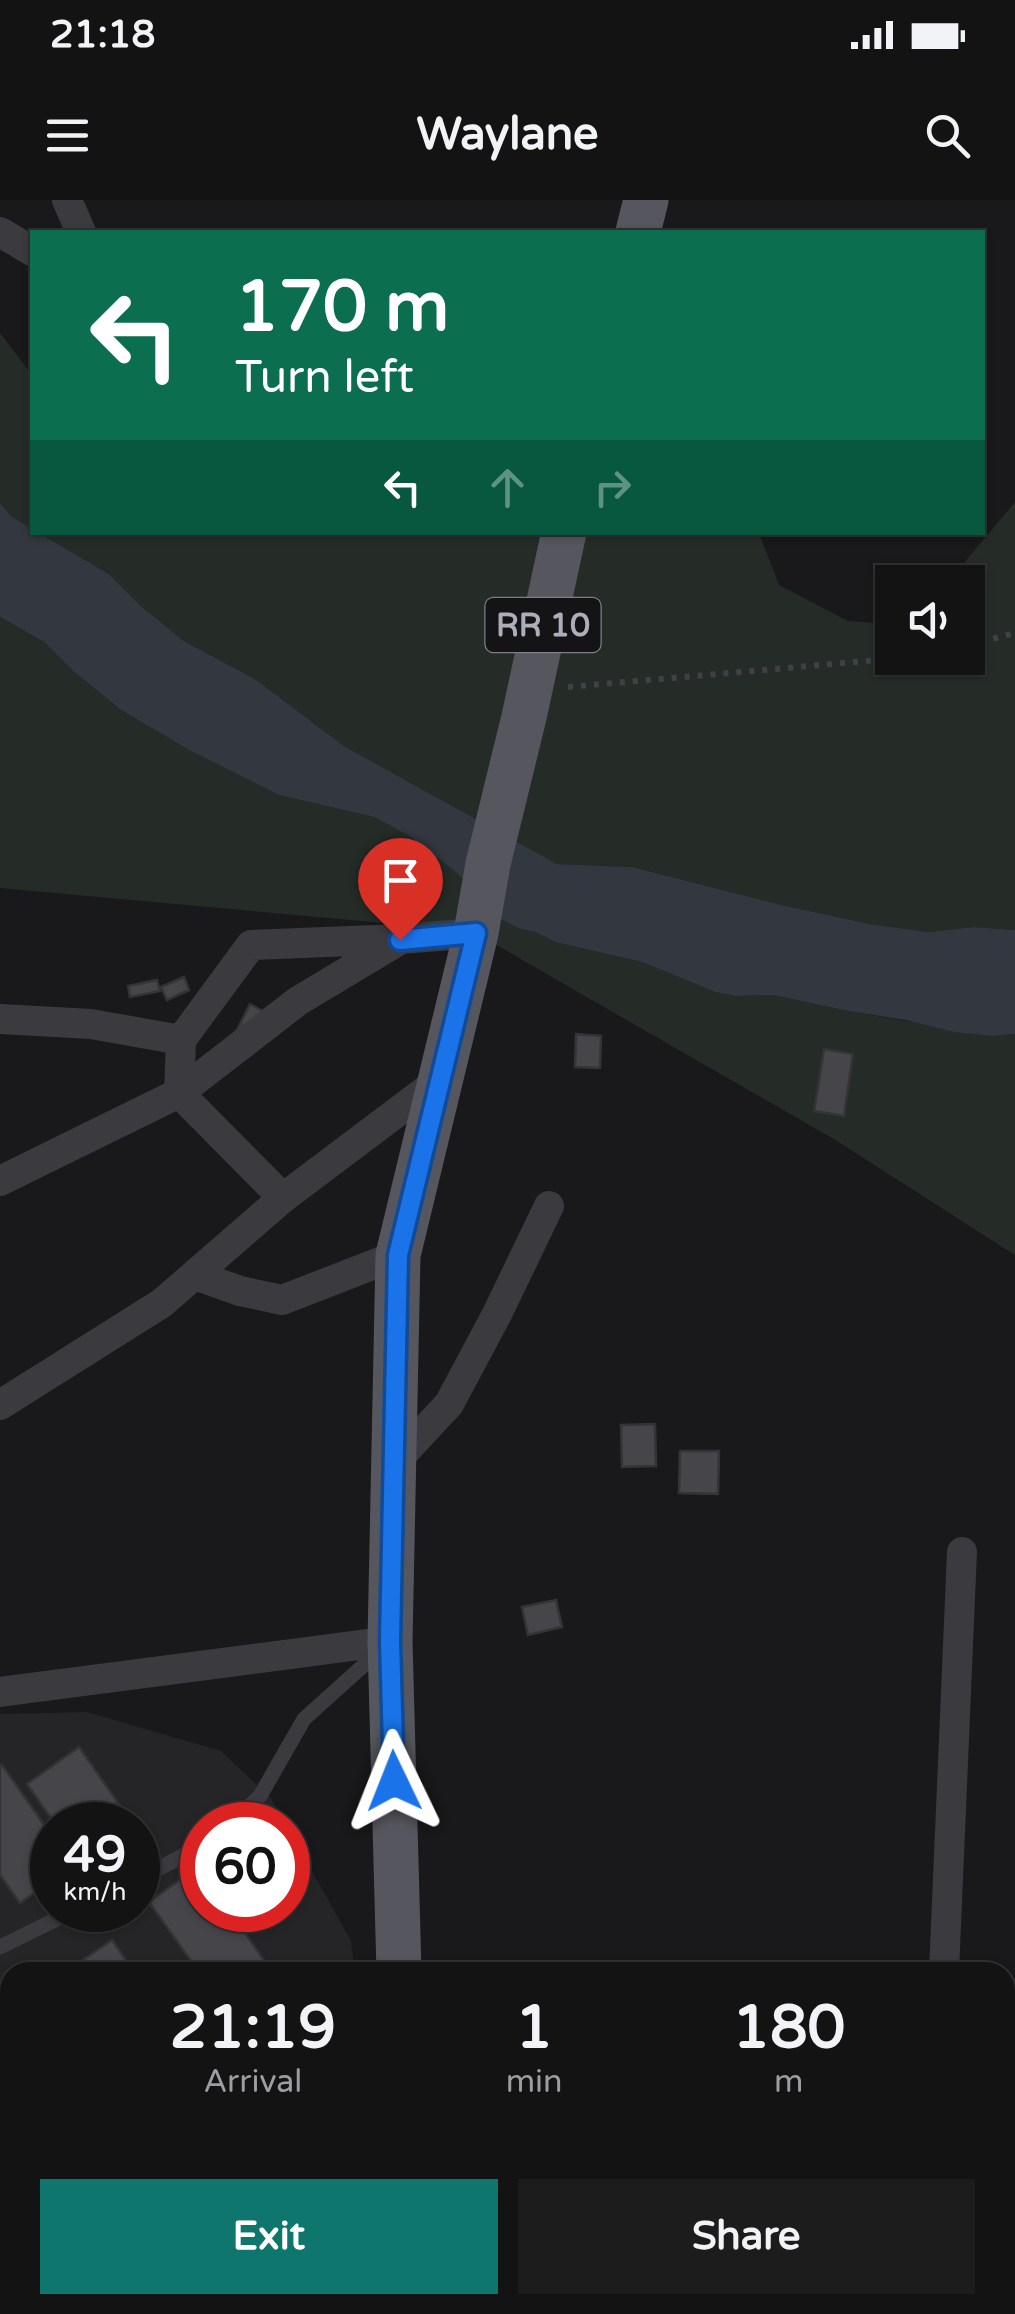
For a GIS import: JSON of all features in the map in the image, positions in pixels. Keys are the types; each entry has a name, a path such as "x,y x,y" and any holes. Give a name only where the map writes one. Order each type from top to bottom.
{"main road":[{"path":"638,230 646,200"},
{"name":"RR 10","path":"399,1962 390,1641 398,1255 476,933 488,864 563,535"}],"street":[{"path":"67,200 80,230"},
{"path":"0,232 30,251"},
{"path":"283,1198 179,1093 181,1040 251,944 400,940 476,933"},
{"path":"0,1181 179,1093 298,1000 400,940"},
{"path":"0,1019 92,1024 181,1040"},
{"path":"0,1405 162,1303 283,1198 441,1079"},
{"path":"392,1464 449,1404 550,1206"},
{"path":"195,1275 240,1292 282,1300 398,1255"},
{"path":"944,1962 962,1552"},
{"path":"0,1692 390,1641"}],"lane":[{"path":"254,1802 304,1719 390,1641"},
{"path":"0,1948 32,1932"}],"path":[{"path":"985,641 1015,633"},
{"path":"526,704 708,676 875,660"}],"shaded area":[{"path":"0,333 30,372 30,528 11,516 0,503"},
{"path":"1015,502 1015,930 974,927 928,932 870,924 632,867 557,864 344,746 255,679 184,641 109,574 42,535 760,535 779,585 848,621 875,623 875,675 985,675 985,565 962,565"},
{"path":"0,503 11,516 30,528 30,535 42,535 109,574 184,641 255,679 344,746 557,864 632,867 870,924 928,932 974,927 1015,930 1015,1034 954,1032 773,995 715,992 642,962 555,942 518,928 499,918 457,873 409,836 374,817 279,795 189,750 121,710 44,642 0,617"},
{"path":"0,617 44,642 121,710 189,750 279,795 374,817 409,836 518,928 555,942 642,962 715,992 734,996 773,995 993,1036 1015,1034 1015,1255 837,1141 472,931 0,888"},
{"path":"87,1712 221,1751 273,1802 180,1802 180,1932 310,1932 310,1867 351,1941 354,1962 0,1962 0,1714"}],"building":[{"path":"184,977 189,990 167,1000 161,987"},
{"path":"157,980 160,991 130,997 128,986"},
{"path":"250,1004 264,1012 237,1030"},
{"path":"576,1034 601,1036 600,1068 575,1067"},
{"path":"824,1049 853,1054 844,1116 814,1111"},
{"path":"655,1424 656,1466 622,1467 621,1425"},
{"path":"680,1451 719,1451 718,1494 679,1493"},
{"path":"556,1600 562,1627 528,1635 522,1607"},
{"path":"79,1747 117,1802 40,1802 27,1784"},
{"path":"0,1766 30,1805 30,1896 20,1903 0,1875"},
{"path":"180,1880 180,1932 244,1932 265,1962 192,1962 160,1917 160,1894"},
{"path":"112,1940 127,1962 80,1962"}],"route":[{"path":"394,1781 390,1641 398,1255 476,933 400,940"}]}
